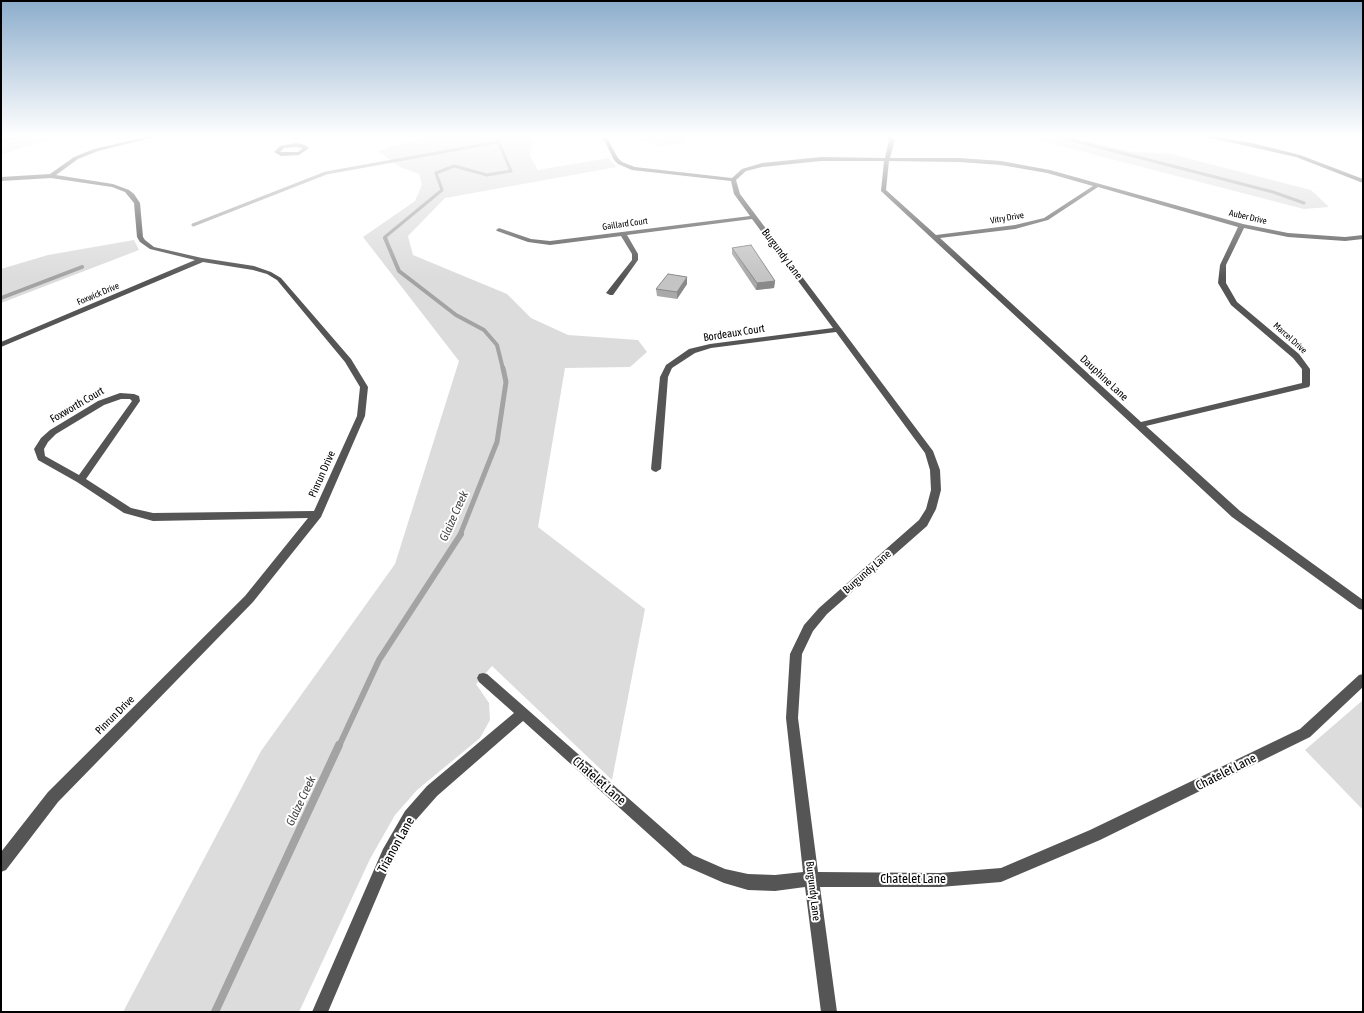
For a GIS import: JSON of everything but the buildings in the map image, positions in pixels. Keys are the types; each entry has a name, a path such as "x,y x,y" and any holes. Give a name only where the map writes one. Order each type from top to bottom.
{"street":[{"name":"Pinrun Drive","path":"1,865 53,797 248,599 317,514 361,416 364,387 348,361 279,279 269,273 254,268 202,260 152,248 142,241 138,228 137,204 132,195 127,191 102,183"},
{"name":"Burgundy Lane","path":"734,183 737,194 930,453 935,470 936,490 931,509 923,523 823,611 808,628 796,654 792,718 811,879 829,1012"},
{"name":"Dauphine Lane","path":"884,183 883,190 1236,514 1363,606"},
{"name":"Auber Drive","path":"1087,183 1242,226 1288,235 1345,239 1363,237"},
{"name":"Vitry Drive","path":"935,237 1015,226 1046,219 1096,186"},
{"name":"Gaillard Court","path":"499,230 530,241 550,243 754,217"},
{"name":"Marcel Drive","path":"1139,425 1306,386 1306,369 1296,356 1234,303 1222,283 1223,264 1242,226"},
{"path":"610,293 635,260 635,254 622,233"},
{"name":"Foxwick Drive","path":"1,345 202,260"},
{"name":"Bordeaux Court","path":"656,469 664,377 669,367 692,351 710,346 839,330"},
{"name":"Foxworth Court","path":"80,480 136,401 136,398 131,396 120,396 101,403 53,432 44,440 39,449 41,458 80,480 128,511 153,517 317,514"},
{"name":"Chatelet Lane","path":"483,678 688,860 724,876 748,882 775,883 811,879 940,880 1001,876 1102,832 1305,733 1363,679"},
{"name":"Trianon Lane","path":"320,1012 388,854 410,816 432,791 522,714"}],"shaded area":[{"path":"422,183 527,183 445,198 408,236 413,255 507,294 531,318 568,335 638,340 647,352 630,367 565,368 538,527 645,609 612,780 492,666 476,684 489,703 490,720 480,738 417,790 395,815 370,859 299,1012 123,1012 261,751 395,564 459,361 363,237 415,201"},
{"path":"1205,183 1285,183 1311,190 1329,207 1304,209"},
{"path":"134,240 139,250 1,303 1,269 48,255"},
{"path":"1363,700 1363,810 1305,750"}],"waterway":[{"path":"193,225 300,183"},
{"name":"Glaize Creek","path":"386,239 385,237 442,190 440,183"},
{"path":"1239,183 1273,192 1304,203"},
{"name":"Glaize Creek","path":"385,238 399,271 456,315 484,330 497,345 503,369"},
{"path":"1,298 82,267"},
{"name":"Glaize Creek","path":"460,535 497,442 506,382 503,368"},
{"name":"Glaize Creek","path":"339,746 379,660 461,534"},
{"name":"Glaize Creek","path":"215,1012 339,745"}]}
